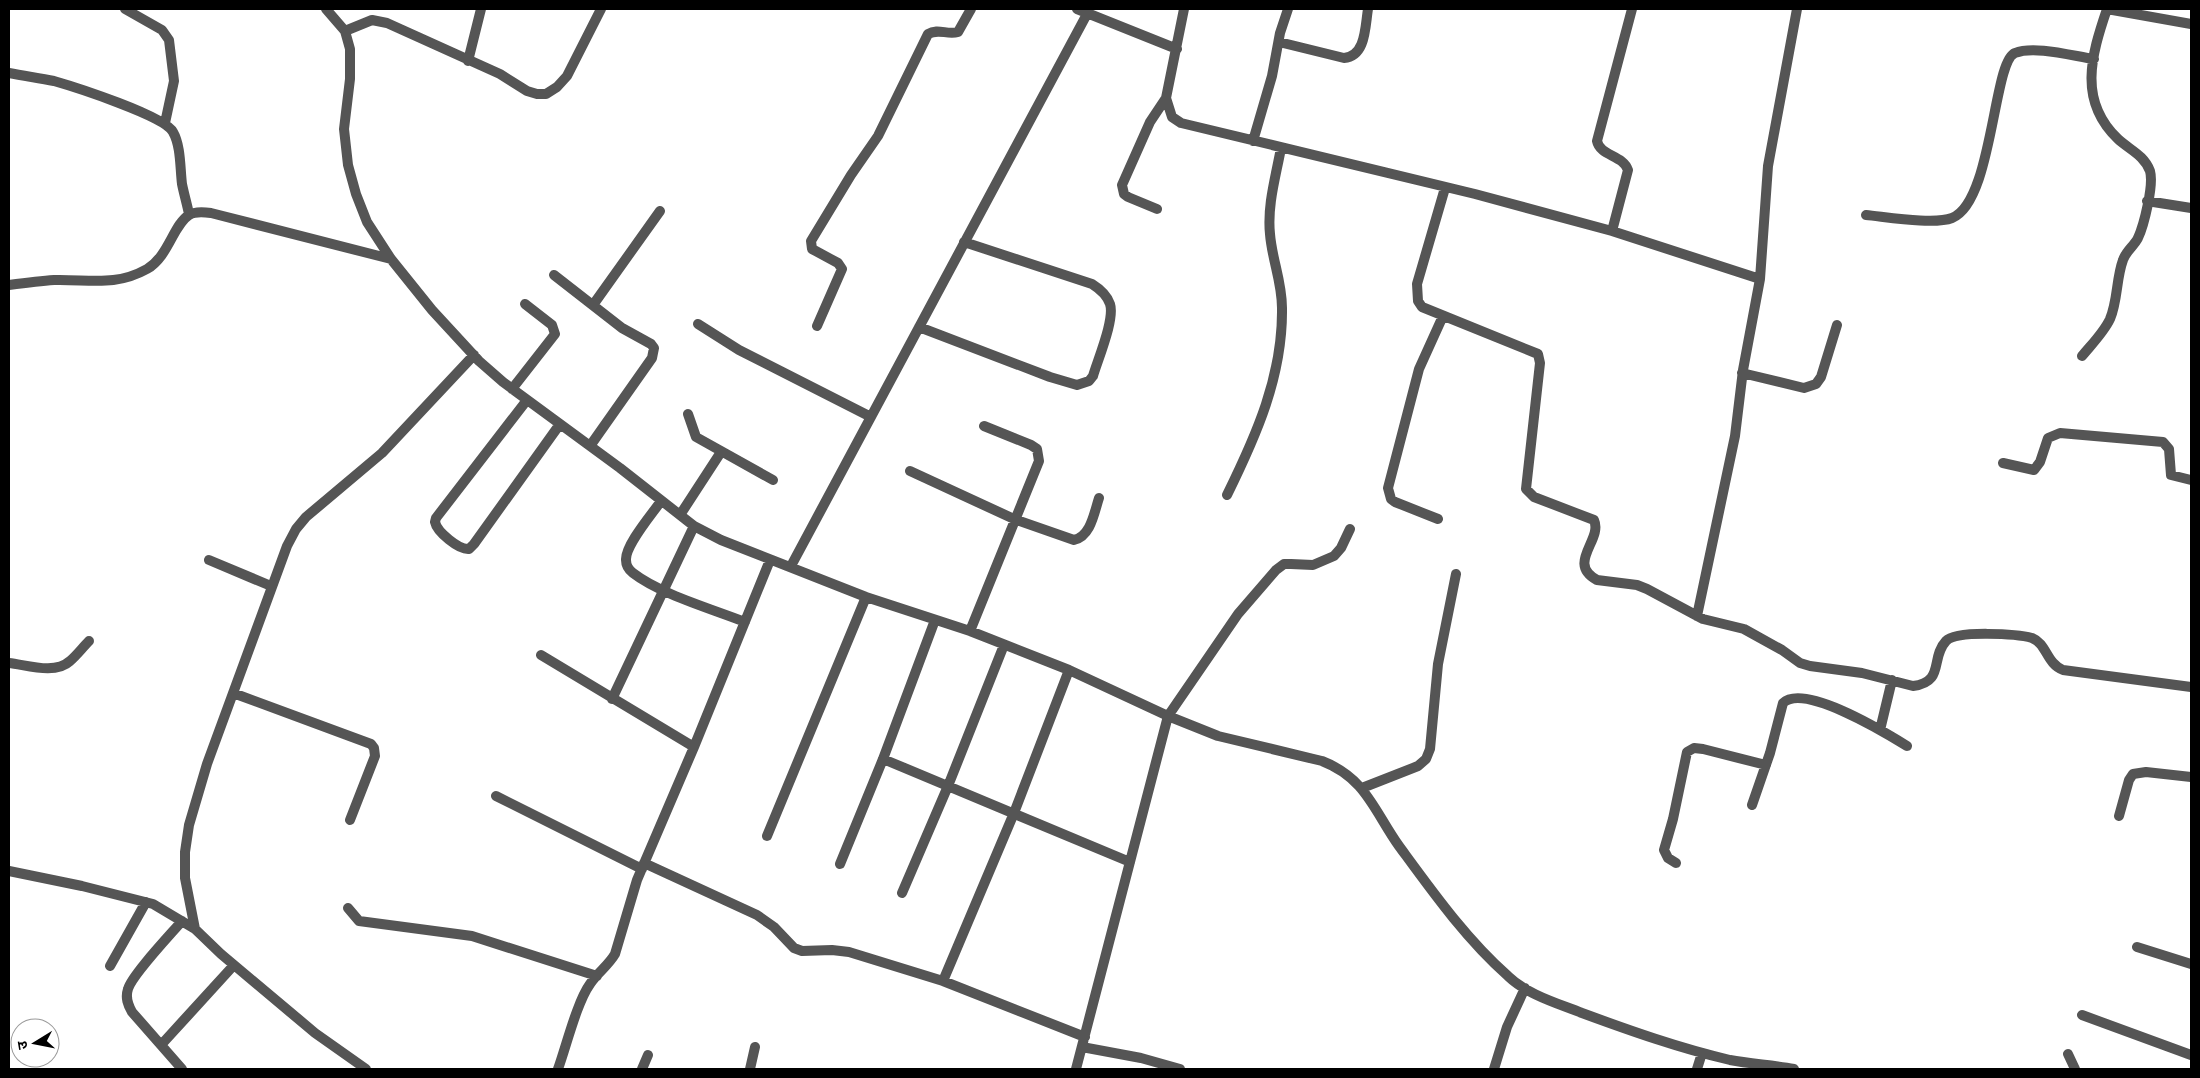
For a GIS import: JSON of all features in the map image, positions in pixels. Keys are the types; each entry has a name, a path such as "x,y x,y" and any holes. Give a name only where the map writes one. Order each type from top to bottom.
{"street":[{"path":"125,9 162,30 169,40 174,81 165,123"},
{"path":"326,9 345,31 351,62 344,129 348,165 356,194 367,222 391,259 432,310 474,355 527,400 694,526 721,540 866,597 970,631 1069,670 1168,716 1218,736 1322,761 1339,768 1362,788 1398,844 1446,908 1495,963 1510,978 1525,988 1548,1000 1677,1047 1732,1060 1794,1069"},
{"path":"468,61 481,9"},
{"path":"345,31 363,22 378,20 500,74 527,91 546,94 556,88 567,76 601,9"},
{"path":"817,326 842,269 838,263 812,249 811,241 851,175 878,136 928,34 936,30 958,32 971,9"},
{"path":"1157,209 1128,197 1124,194 1122,185 1150,122 1166,98 1184,9"},
{"path":"1253,141 1272,76 1288,9"},
{"path":"1279,42 1344,58 1352,57 1358,54 1368,9"},
{"path":"1612,231 1628,170 1623,162 1602,149 1597,141 1632,9"},
{"path":"1697,616 1735,436 1742,373 1760,280 1768,166 1797,9"},
{"path":"2082,356 2109,320 2114,305 2122,262 2127,251 2138,238 2152,183 2146,163 2111,132 2094,102 2090,89 2091,72 2107,9 2191,24"},
{"path":"791,566 964,242 1082,11 1177,49"},
{"path":"1866,215 1938,220 1954,217 1966,205 1979,179 1993,126 2004,66 2009,57 2014,53 2027,50 2094,59"},
{"path":"9,73 54,82 93,94 165,123 173,130 176,140 182,186 189,214"},
{"path":"1166,98 1172,117 1182,123 1475,194 1612,231 1760,280"},
{"path":"1227,495 1254,441 1274,381 1279,351 1282,309 1281,286 1270,234 1270,218 1272,192 1282,148"},
{"path":"1445,188 1417,292 1422,307 1525,347 1538,354 1540,363 1526,488 1534,497 1594,520 1596,528 1585,557 1587,572 1597,580 1637,585 1648,589 1710,622 1744,629 1782,650 1800,663 1862,673 1913,686 1929,681 1934,674 1940,650 1948,639 1960,634 1972,633 2030,638 2041,644 2056,667 2063,670 2191,687"},
{"path":"2147,201 2191,208"},
{"path":"593,305 660,210"},
{"path":"9,285 55,280 113,282 134,275 149,268 162,257 182,221 189,214 200,212 211,213 391,259"},
{"path":"919,327 1050,378 1077,385 1089,381 1093,376 1111,316 1111,305 1100,290 1092,284 964,242"},
{"path":"554,275 622,328 651,344 654,353 590,446"},
{"path":"512,388 553,339 555,334 552,325 525,304"},
{"path":"1438,519 1395,502 1391,499 1388,488 1418,369 1442,316"},
{"path":"698,324 739,350 871,417"},
{"path":"1742,373 1804,388 1811,386 1821,377 1837,325"},
{"path":"195,929 185,878 185,852 189,825 207,764 286,546 306,517 382,453 474,355"},
{"path":"527,400 436,518 435,522 438,529 460,548 469,548 474,544 560,424"},
{"path":"688,414 696,437 773,480"},
{"path":"970,631 1039,461 1037,449 1031,445 984,426"},
{"path":"2003,463 2034,470 2040,462 2048,438 2060,433 2163,442 2169,449 2171,475 2191,480"},
{"path":"680,515 721,452"},
{"path":"910,471 1014,519 1074,540 1086,534 1099,498"},
{"path":"661,501 630,547 626,561 633,573 664,590 745,622"},
{"path":"612,699 694,526"},
{"path":"1076,1069 1168,716 1238,614 1276,570 1284,564 1313,565 1334,556 1341,548 1350,529"},
{"path":"209,560 271,586"},
{"path":"558,1069 582,998 589,984 610,963 615,954 643,866 770,560"},
{"path":"1362,788 1418,766 1426,759 1430,749 1438,664 1456,574"},
{"path":"767,836 866,597"},
{"path":"840,864 934,620"},
{"path":"9,663 52,669 62,667 70,662 89,640"},
{"path":"902,893 948,786 1004,645"},
{"path":"541,655 694,747"},
{"path":"943,981 1014,813 1069,670"},
{"path":"1880,730 1892,680"},
{"path":"233,693 371,744 374,748 374,756 350,820"},
{"path":"1752,805 1766,765 1783,703 1787,699 1801,698 1828,706 1880,730 1907,746"},
{"path":"1676,863 1668,858 1664,850 1673,819 1687,752 1694,748 1703,749 1766,765"},
{"path":"882,759 1130,862"},
{"path":"2119,816 2129,780 2133,774 2146,772 2191,777"},
{"path":"496,796 643,866 757,915 774,927 794,948 802,951 832,950 849,952 943,981 1084,1042 1180,1069"},
{"path":"9,871 146,902 182,921 195,929 314,1033 366,1069"},
{"path":"110,966 146,902"},
{"path":"348,908 360,921 472,936 597,976"},
{"path":"182,921 132,981 126,996 132,1012 182,1069"},
{"path":"2136,947 2191,964"},
{"path":"161,1045 234,965"},
{"path":"1494,1069 1504,1035 1525,988"},
{"path":"2082,1015 2191,1055"},
{"path":"750,1069 756,1047"},
{"path":"1697,1069 1702,1053"},
{"path":"2068,1054 2075,1069"},
{"path":"642,1069 648,1055"}]}
